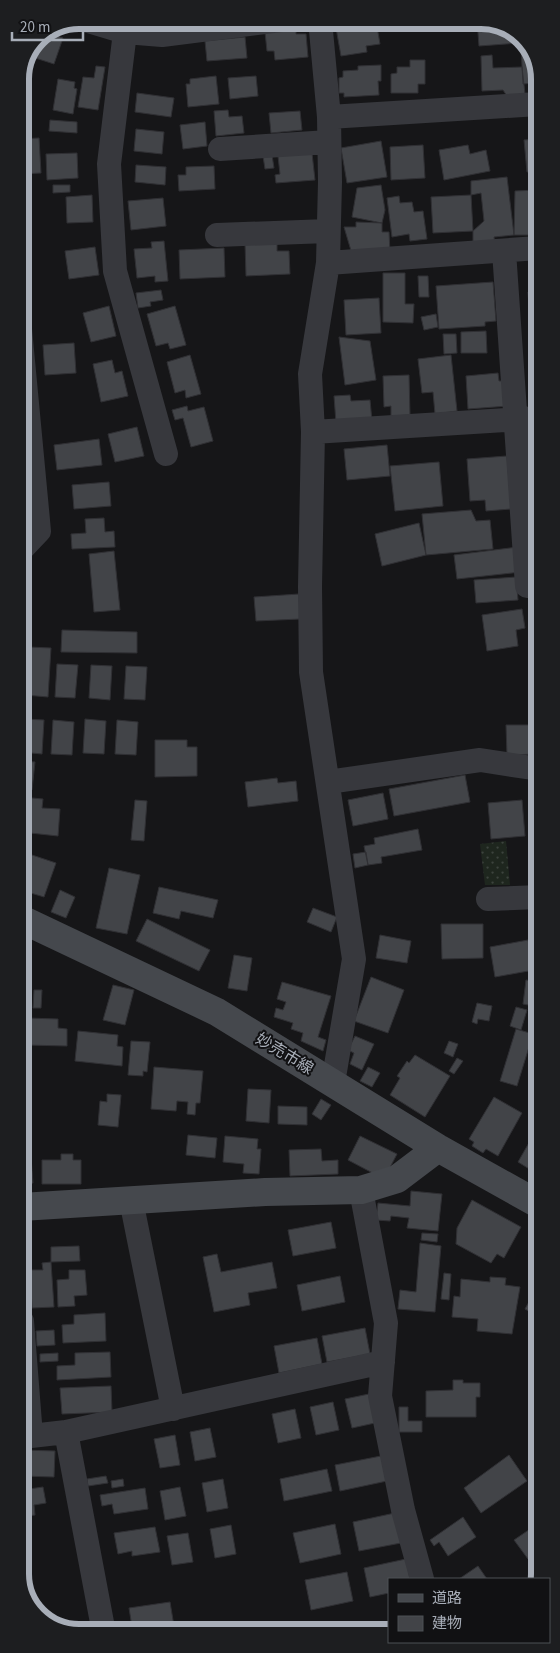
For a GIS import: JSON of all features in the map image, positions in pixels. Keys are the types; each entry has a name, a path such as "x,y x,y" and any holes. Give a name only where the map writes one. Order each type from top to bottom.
{"main road":[{"name":"妙売市線","path":"29,923 217,1012 438,1148 531,1200"},
{"path":"29,1207 265,1192 361,1190 397,1179 438,1148"}],"street":[{"path":"115,29 125,32 162,35 189,29"},
{"path":"321,29 329,117 328,263 310,374 313,432 310,587 311,672 354,960 333,1082"},
{"path":"125,32 109,164 115,272 166,454"},
{"path":"329,117 531,104"},
{"path":"220,149 329,142"},
{"path":"217,235 328,231"},
{"path":"328,263 531,249"},
{"path":"504,251 527,419 527,586"},
{"path":"313,432 527,419"},
{"path":"29,424 39,531 29,542"},
{"path":"328,782 480,760 531,768"},
{"path":"488,899 531,897"},
{"path":"361,1190 386,1323 380,1396 403,1510 422,1578"},
{"path":"132,1200 173,1409"},
{"path":"29,1410 31,1436 66,1432 383,1362"},
{"path":"66,1432 102,1624"}],"shaded area":[{"path":"506,841 510,885 485,885 480,844"}],"building":[{"path":"296,29 296,34 306,34 308,57 275,60 274,51 267,51 265,32"},
{"path":"336,29 377,29 380,44 366,46 367,52 341,56"},
{"path":"478,29 491,30 506,35 516,43 479,46"},
{"path":"55,35 63,38 54,64 34,58 43,43"},
{"path":"245,37 247,58 207,61 205,41"},
{"path":"521,49 525,54 531,72 531,83 523,84"},
{"path":"492,55 493,68 522,67 525,94 507,96 503,90 482,91 481,56"},
{"path":"410,60 425,60 425,84 418,84 418,93 391,93 391,74 397,73 397,67 410,67"},
{"path":"381,65 381,81 378,81 379,95 344,97 344,93 339,93 339,78 343,77 343,71 358,70 358,66"},
{"path":"96,66 105,67 98,110 78,107 83,77 94,78"},
{"path":"216,76 219,104 188,107 186,84 190,84 190,79"},
{"path":"256,76 258,96 230,99 228,78"},
{"path":"58,79 75,82 74,88 77,89 73,114 53,110"},
{"path":"137,93 174,98 171,117 135,112"},
{"path":"228,110 229,117 242,116 244,133 216,136 214,111"},
{"path":"300,111 302,130 271,133 269,113"},
{"path":"50,120 77,122 77,133 49,131"},
{"path":"205,122 207,146 183,149 180,125"},
{"path":"136,129 164,132 162,154 134,151"},
{"path":"39,138 41,173 29,174 29,139"},
{"path":"524,140 531,140 531,172 527,172"},
{"path":"381,141 387,177 347,183 341,148"},
{"path":"423,145 425,178 391,180 390,147"},
{"path":"468,145 470,154 486,150 490,171 444,180 439,150"},
{"path":"77,153 78,178 47,180 46,154"},
{"path":"312,153 315,180 276,183 275,175 280,174 278,156"},
{"path":"272,155 274,168 265,169 263,156"},
{"path":"136,165 166,167 165,185 135,182"},
{"path":"214,166 215,189 179,191 178,175 186,175 186,167"},
{"path":"507,177 514,235 494,237 495,245 473,247 473,231 484,221 481,193 471,195 471,181"},
{"path":"53,185 70,185 70,192 53,193"},
{"path":"381,185 385,210 382,223 352,217 357,188"},
{"path":"531,190 531,235 514,235 515,191"},
{"path":"92,195 93,222 67,223 66,197"},
{"path":"471,195 473,231 433,233 431,197"},
{"path":"399,196 400,203 412,202 414,212 423,211 427,239 410,241 409,234 392,237 387,198"},
{"path":"163,198 166,226 131,230 128,201"},
{"path":"356,222 382,223 382,232 389,232 390,253 352,254 344,227 356,227"},
{"path":"164,241 168,281 155,282 155,276 137,278 134,249 152,248 151,242"},
{"path":"277,242 277,251 289,251 290,274 246,276 245,243"},
{"path":"95,247 99,275 69,279 65,251"},
{"path":"224,248 225,277 180,279 179,250"},
{"path":"383,273 405,273 405,304 414,304 413,323 383,322"},
{"path":"418,276 428,276 429,297 419,297"},
{"path":"493,282 496,321 485,322 485,326 439,329 436,286"},
{"path":"161,290 163,300 150,302 151,306 138,308 136,293"},
{"path":"528,292 531,292 530,322"},
{"path":"379,298 381,333 346,335 344,300"},
{"path":"109,306 116,336 91,342 83,313"},
{"path":"175,306 186,345 170,349 168,343 156,346 147,314"},
{"path":"436,314 438,327 424,330 421,317"},
{"path":"486,331 487,353 461,353 461,332"},
{"path":"443,334 456,334 457,353 444,354"},
{"path":"339,337 370,341 376,380 345,385"},
{"path":"74,343 76,373 45,375 43,345"},
{"path":"190,355 201,394 186,398 185,390 175,393 167,362"},
{"path":"451,355 457,411 435,414 433,392 422,393 418,359"},
{"path":"530,359 531,359 531,372 529,372"},
{"path":"112,360 115,373 122,371 128,396 101,402 93,364"},
{"path":"498,373 499,381 507,381 508,406 468,409 466,376"},
{"path":"409,375 410,415 391,416 391,406 384,407 383,376"},
{"path":"350,395 351,401 370,400 372,421 336,423 334,396"},
{"path":"187,406 188,411 204,407 213,441 191,447 183,418 175,420 172,410"},
{"path":"137,427 144,456 115,462 108,434"},
{"path":"99,439 102,465 57,470 54,445"},
{"path":"387,445 390,476 347,480 344,449"},
{"path":"507,456 511,509 486,511 485,500 470,501 467,459"},
{"path":"439,462 443,506 395,511 390,466"},
{"path":"109,482 111,506 74,509 72,485"},
{"path":"471,510 476,521 490,520 493,549 426,555 422,514"},
{"path":"104,518 105,532 114,531 115,547 72,549 71,534 86,533 85,519"},
{"path":"419,523 426,555 382,566 375,534"},
{"path":"518,547 521,572 457,579 454,555"},
{"path":"114,551 120,610 94,612 89,554"},
{"path":"516,577 518,600 476,603 474,580"},
{"path":"299,594 300,619 256,621 254,597"},
{"path":"522,609 525,628 516,630 518,646 487,651 482,615"},
{"path":"62,630 137,632 137,653 61,652"},
{"path":"29,647 51,648 48,697 29,695"},
{"path":"57,664 78,665 75,698 55,697"},
{"path":"91,665 112,666 110,700 89,698"},
{"path":"126,666 147,667 145,700 124,699"},
{"path":"29,719 44,720 42,754 29,753"},
{"path":"85,719 106,721 104,754 83,753"},
{"path":"53,720 74,722 72,755 51,754"},
{"path":"117,720 138,722 136,755 115,754"},
{"path":"506,725 531,725 531,754 507,755"},
{"path":"155,740 187,740 187,747 197,747 197,776 155,777"},
{"path":"29,762 35,762 32,790 29,790"},
{"path":"465,775 470,802 394,816 389,789"},
{"path":"277,778 278,783 296,781 298,801 248,807 245,782"},
{"path":"383,793 388,819 353,826 348,800"},
{"path":"29,798 43,799 42,808 60,809 58,836 29,833"},
{"path":"135,800 147,801 144,841 131,840"},
{"path":"522,800 525,836 491,839 488,803"},
{"path":"418,829 422,850 381,857 382,863 368,865 364,846 375,844 374,838"},
{"path":"366,852 368,865 355,868 353,854"},
{"path":"29,854 56,863 44,897 29,892"},
{"path":"109,868 140,875 127,934 96,928"},
{"path":"159,887 218,900 213,918 181,911 179,919 153,913"},
{"path":"60,890 75,897 66,918 51,912"},
{"path":"313,908 337,917 331,932 307,922"},
{"path":"147,919 210,950 199,971 136,941"},
{"path":"441,924 483,924 483,958 442,959"},
{"path":"380,935 411,941 407,963 376,958"},
{"path":"528,940 531,955 531,971 495,977 490,947"},
{"path":"234,955 252,958 247,991 228,988"},
{"path":"371,977 404,990 388,1033 354,1021"},
{"path":"526,980 531,981 531,1006 523,1004"},
{"path":"282,982 331,996 318,1037 326,1040 323,1051 301,1041 303,1033 291,1029 293,1023 274,1017 276,1008 283,1010 286,1002 277,999"},
{"path":"113,985 134,990 125,1025 103,1020"},
{"path":"34,990 42,990 41,1008 33,1008"},
{"path":"477,1003 492,1006 489,1021 478,1019 477,1024 472,1022"},
{"path":"516,1007 527,1010 521,1030 510,1026"},
{"path":"29,1018 58,1019 58,1028 67,1029 67,1046 29,1045"},
{"path":"516,1029 531,1033 531,1040 517,1086 500,1081"},
{"path":"78,1031 118,1035 117,1046 123,1047 122,1066 75,1061"},
{"path":"355,1036 374,1044 362,1070 350,1064 354,1053 348,1050"},
{"path":"131,1041 150,1042 147,1072 143,1071 143,1076 128,1075"},
{"path":"449,1041 458,1044 453,1057 444,1053"},
{"path":"415,1055 450,1076 425,1117 390,1095 400,1078 397,1076 407,1061 409,1063"},
{"path":"457,1058 463,1061 454,1074 449,1071"},
{"path":"154,1067 203,1071 200,1103 196,1103 195,1115 187,1114 188,1102 177,1101 176,1111 151,1109"},
{"path":"368,1067 380,1073 372,1087 360,1081"},
{"path":"248,1089 271,1090 269,1123 246,1121"},
{"path":"107,1094 121,1095 118,1127 98,1125 100,1101 107,1102"},
{"path":"494,1097 522,1113 498,1156 486,1149 483,1153 472,1146 474,1142 469,1139"},
{"path":"321,1099 331,1105 321,1120 312,1114"},
{"path":"278,1106 307,1107 307,1125 278,1124"},
{"path":"188,1135 217,1138 215,1158 186,1155"},
{"path":"225,1136 258,1139 257,1149 261,1149 259,1174 243,1173 244,1164 223,1162"},
{"path":"360,1136 397,1154 384,1179 348,1160"},
{"path":"531,1139 531,1170 518,1162"},
{"path":"29,1145 30,1145 33,1183 29,1183"},
{"path":"321,1149 322,1161 338,1160 338,1174 290,1176 289,1150"},
{"path":"61,1154 73,1154 73,1160 81,1160 81,1184 42,1184 42,1160 61,1160"},
{"path":"411,1191 442,1194 438,1231 407,1228 409,1218 391,1216 390,1221 376,1220 378,1203 410,1206"},
{"path":"472,1200 521,1227 504,1258 497,1254 491,1263 456,1244 457,1228"},
{"path":"331,1222 336,1248 293,1256 288,1230"},
{"path":"422,1233 438,1234 437,1242 421,1240"},
{"path":"420,1243 441,1246 435,1312 398,1309 400,1290 416,1292"},
{"path":"79,1246 80,1261 51,1262 51,1247"},
{"path":"217,1254 221,1272 272,1262 277,1288 248,1293 250,1305 214,1312 203,1257"},
{"path":"51,1262 54,1307 32,1308 30,1270 43,1270 42,1263"},
{"path":"69,1270 85,1270 87,1295 74,1296 75,1306 58,1307 57,1280 69,1279"},
{"path":"444,1273 451,1274 449,1300 441,1299"},
{"path":"340,1276 345,1302 302,1311 297,1285"},
{"path":"490,1277 506,1278 505,1285 520,1287 512,1334 477,1331 478,1319 452,1317 454,1296 460,1297 461,1279 490,1282"},
{"path":"531,1298 531,1312 525,1309"},
{"path":"105,1313 106,1341 63,1343 62,1325 74,1324 74,1315"},
{"path":"365,1328 370,1354 327,1362 322,1336"},
{"path":"54,1330 55,1345 37,1346 36,1331"},
{"path":"317,1338 322,1364 279,1373 274,1346"},
{"path":"110,1352 111,1377 57,1380 57,1366 75,1365 75,1353"},
{"path":"58,1353 58,1361 40,1362 40,1354"},
{"path":"453,1380 463,1380 463,1383 480,1383 480,1397 476,1397 476,1417 426,1417 426,1391 453,1390"},
{"path":"111,1386 112,1412 62,1414 60,1388"},
{"path":"369,1394 375,1423 352,1428 345,1399"},
{"path":"333,1402 339,1430 316,1435 310,1407"},
{"path":"399,1407 408,1407 408,1421 422,1421 422,1432 399,1432"},
{"path":"295,1409 301,1438 278,1443 272,1414"},
{"path":"210,1428 216,1457 195,1461 190,1432"},
{"path":"175,1435 180,1465 160,1468 154,1439"},
{"path":"29,1450 55,1451 54,1477 29,1476"},
{"path":"509,1455 527,1481 481,1513 464,1488"},
{"path":"381,1456 387,1481 340,1491 335,1465"},
{"path":"327,1469 332,1491 284,1501 280,1479"},
{"path":"106,1476 108,1483 88,1486 87,1479"},
{"path":"123,1479 124,1486 112,1488 111,1481"},
{"path":"223,1479 228,1508 207,1512 202,1483"},
{"path":"43,1487 46,1503 34,1505 35,1515 29,1516 29,1489"},
{"path":"180,1487 186,1516 165,1520 160,1491"},
{"path":"145,1488 148,1509 114,1514 112,1504 102,1506 100,1495"},
{"path":"395,1513 401,1543 359,1551 353,1522"},
{"path":"463,1517 476,1537 448,1556 439,1542 434,1546 430,1540"},
{"path":"335,1524 341,1554 300,1563 293,1533"},
{"path":"231,1525 236,1554 215,1558 210,1529"},
{"path":"155,1527 160,1552 132,1556 132,1551 118,1554 114,1533"},
{"path":"531,1528 531,1557 528,1559 514,1540"},
{"path":"188,1533 193,1562 172,1565 167,1536"},
{"path":"406,1559 410,1578 388,1578 388,1593 370,1597 364,1568"},
{"path":"478,1566 486,1578 460,1578"},
{"path":"347,1572 353,1601 311,1610 305,1580"},
{"path":"170,1602 174,1624 132,1624 129,1608"}]}
